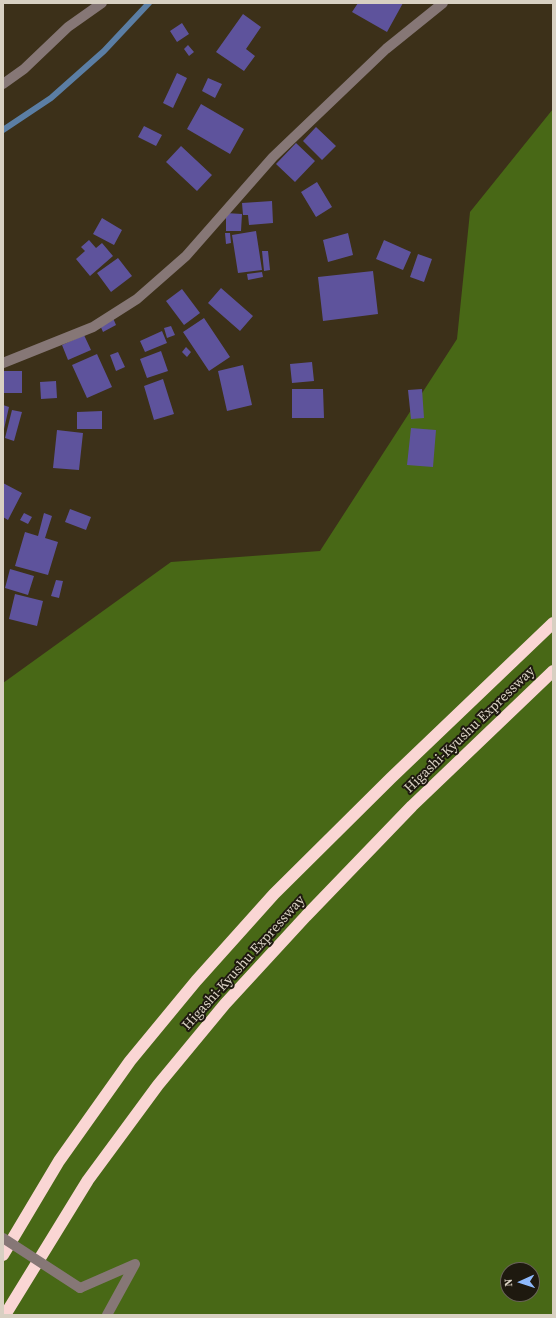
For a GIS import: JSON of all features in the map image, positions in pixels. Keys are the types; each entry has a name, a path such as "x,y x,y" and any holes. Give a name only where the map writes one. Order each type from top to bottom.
{"highway":[{"name":"Higashi-Kyushu Expressway","path":"3,1256 59,1161 130,1061 196,981 274,894 391,778 553,623"},
{"name":"Higashi-Kyushu Expressway","path":"5,1315 88,1180 158,1085 224,1004 412,806 553,671"}],"street":[{"path":"3,84 24,69 68,27 102,3"},
{"path":"3,363 93,327 137,299 186,256 273,157 386,49 443,3"},
{"path":"3,1238 80,1288 135,1264 107,1315"}],"green space":[{"path":"553,109 553,1315 3,1315 3,683 171,562 320,551 457,339 470,212"}],"building":[{"path":"358,3 403,3 387,32 352,12"},
{"path":"243,14 261,27 246,49 255,56 244,71 216,52"},
{"path":"182,23 189,34 177,42 170,31"},
{"path":"188,45 194,52 189,56 184,49"},
{"path":"177,73 187,78 173,108 163,103"},
{"path":"208,78 222,84 215,98 202,91"},
{"path":"201,104 244,129 230,154 187,129"},
{"path":"144,126 162,135 156,146 138,137"},
{"path":"316,127 336,146 322,160 303,141"},
{"path":"296,143 315,161 295,182 276,164"},
{"path":"181,146 212,175 197,191 166,162"},
{"path":"317,182 332,207 316,217 301,192"},
{"path":"272,201 273,223 249,225 248,215 243,215 242,203"},
{"path":"226,213 242,214 241,231 226,231"},
{"path":"102,218 122,230 114,245 93,234"},
{"path":"256,231 262,270 238,273 232,235"},
{"path":"225,233 230,233 231,243 226,244"},
{"path":"348,233 353,255 328,262 323,240"},
{"path":"89,240 96,248 102,243 113,256 90,276 76,259 85,251 81,247"},
{"path":"384,240 411,252 403,270 376,259"},
{"path":"262,251 268,251 270,270 264,271"},
{"path":"418,254 432,259 424,282 410,277"},
{"path":"118,258 132,276 111,292 97,273"},
{"path":"373,271 378,314 323,321 318,277"},
{"path":"262,272 263,277 248,280 247,274"},
{"path":"221,288 253,316 240,331 208,303"},
{"path":"182,289 200,313 184,325 166,301"},
{"path":"113,318 116,325 103,332 100,325"},
{"path":"204,318 230,357 209,371 183,332"},
{"path":"171,326 175,335 167,338 164,328"},
{"path":"162,331 167,343 145,352 140,341"},
{"path":"84,335 91,350 68,360 62,345"},
{"path":"186,347 191,352 187,357 182,352"},
{"path":"161,351 168,371 147,378 140,359"},
{"path":"118,352 125,367 116,371 110,355"},
{"path":"97,354 112,387 87,398 72,365"},
{"path":"312,362 314,381 292,383 290,364"},
{"path":"243,365 252,405 227,411 218,371"},
{"path":"3,371 22,371 22,393 3,393"},
{"path":"163,379 174,414 154,420 144,386"},
{"path":"56,381 57,398 41,399 40,382"},
{"path":"292,389 323,389 324,418 292,418"},
{"path":"422,389 424,418 411,419 408,390"},
{"path":"3,405 9,407 4,429 3,429"},
{"path":"12,410 22,412 14,441 5,438"},
{"path":"102,411 102,429 77,429 77,412"},
{"path":"411,428 436,430 433,467 407,465"},
{"path":"57,430 83,433 79,470 53,468"},
{"path":"3,483 22,493 8,520 3,517"},
{"path":"70,509 91,517 86,530 65,522"},
{"path":"24,513 32,517 28,524 20,520"},
{"path":"44,513 52,516 45,538 58,542 48,575 15,566 25,532 38,536"},
{"path":"10,569 34,576 28,595 5,588"},
{"path":"56,580 63,581 59,598 51,596"},
{"path":"15,594 43,601 37,626 9,619"}],"waterway":[{"path":"3,130 51,98 104,51 149,3"}]}
